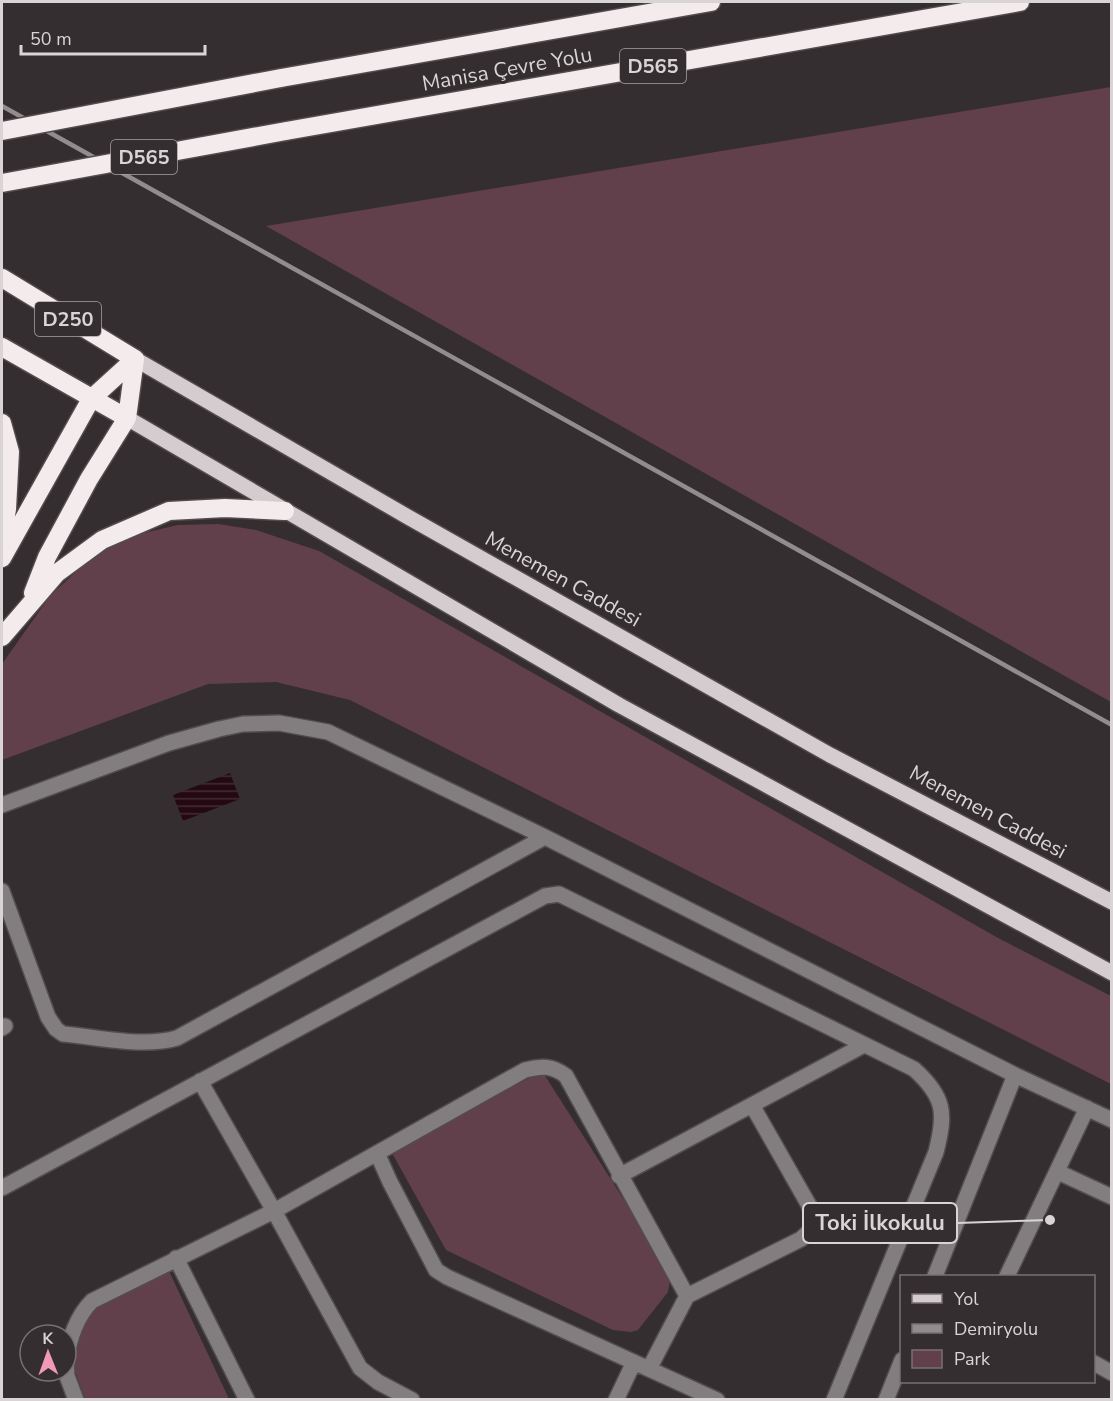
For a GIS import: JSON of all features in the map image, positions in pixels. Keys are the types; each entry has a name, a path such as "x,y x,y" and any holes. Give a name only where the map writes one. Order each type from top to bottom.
{"highway":[{"name":"Manisa Çevre Yolu","path":"2,131 281,78 711,2"},
{"name":"Manisa Çevre Yolu","path":"2,183 1020,2"},
{"name":"Menemen Caddesi","path":"2,278 135,359"},
{"name":"D250","path":"2,348 127,418"},
{"path":"2,558 91,399 135,359"},
{"path":"28,606 47,557 89,479 127,418 135,359"},
{"path":"2,423 10,452 7,509 2,539"},
{"path":"2,637 57,573 102,540 169,511 225,508 285,511"}],"main road":[{"name":"Menemen Caddesi","path":"135,359 408,517 830,755 1112,902"},
{"path":"127,418 629,711 1112,973"}],"street":[{"path":"2,805 169,743 243,724 279,723 328,732 545,837 1015,1075 1112,1120"},
{"path":"2,891 48,1017 56,1029 63,1034 140,1042 164,1042 177,1038 545,837"},
{"path":"2,1188 545,896 559,894 914,1070 928,1082 937,1095 942,1112 941,1134 936,1152 834,1400"},
{"path":"619,1176 864,1045"},
{"path":"76,1323 83,1310 92,1301 274,1211 525,1070 541,1066 557,1068 566,1076 687,1296"},
{"path":"935,1275 1015,1075"},
{"path":"200,1081 360,1368 378,1383 412,1400"},
{"path":"649,1369 687,1296 801,1239 814,1227 810,1207 752,1105"},
{"path":"1007,1275 1087,1108"},
{"path":"377,1153 436,1270 717,1400"},
{"path":"1058,1172 1112,1197"},
{"path":"176,1258 247,1400"},
{"path":"616,1400 634,1362"},
{"path":"1095,1364 1112,1373"},
{"path":"886,1400 900,1365"},
{"path":"70,1383 76,1400"}],"green space":[{"path":"1111,87 1111,702 266,226"},
{"path":"218,524 256,530 319,551 998,938 1111,996 1111,1084 350,700 276,682 208,684 2,760 2,664 50,596 95,554 135,535 178,525"},
{"path":"542,1071 666,1266 670,1280 668,1292 638,1330 631,1332 613,1330 446,1250 392,1153"},
{"path":"168,1269 229,1399 85,1399 78,1379 78,1338 87,1313"}],"shaded area":[{"path":"230,773 240,799 183,821 173,795"}],"railway":[{"path":"2,106 1112,725"}],"place":[{"name":"Toki İlkokulu","path":"1050,1220"}]}
